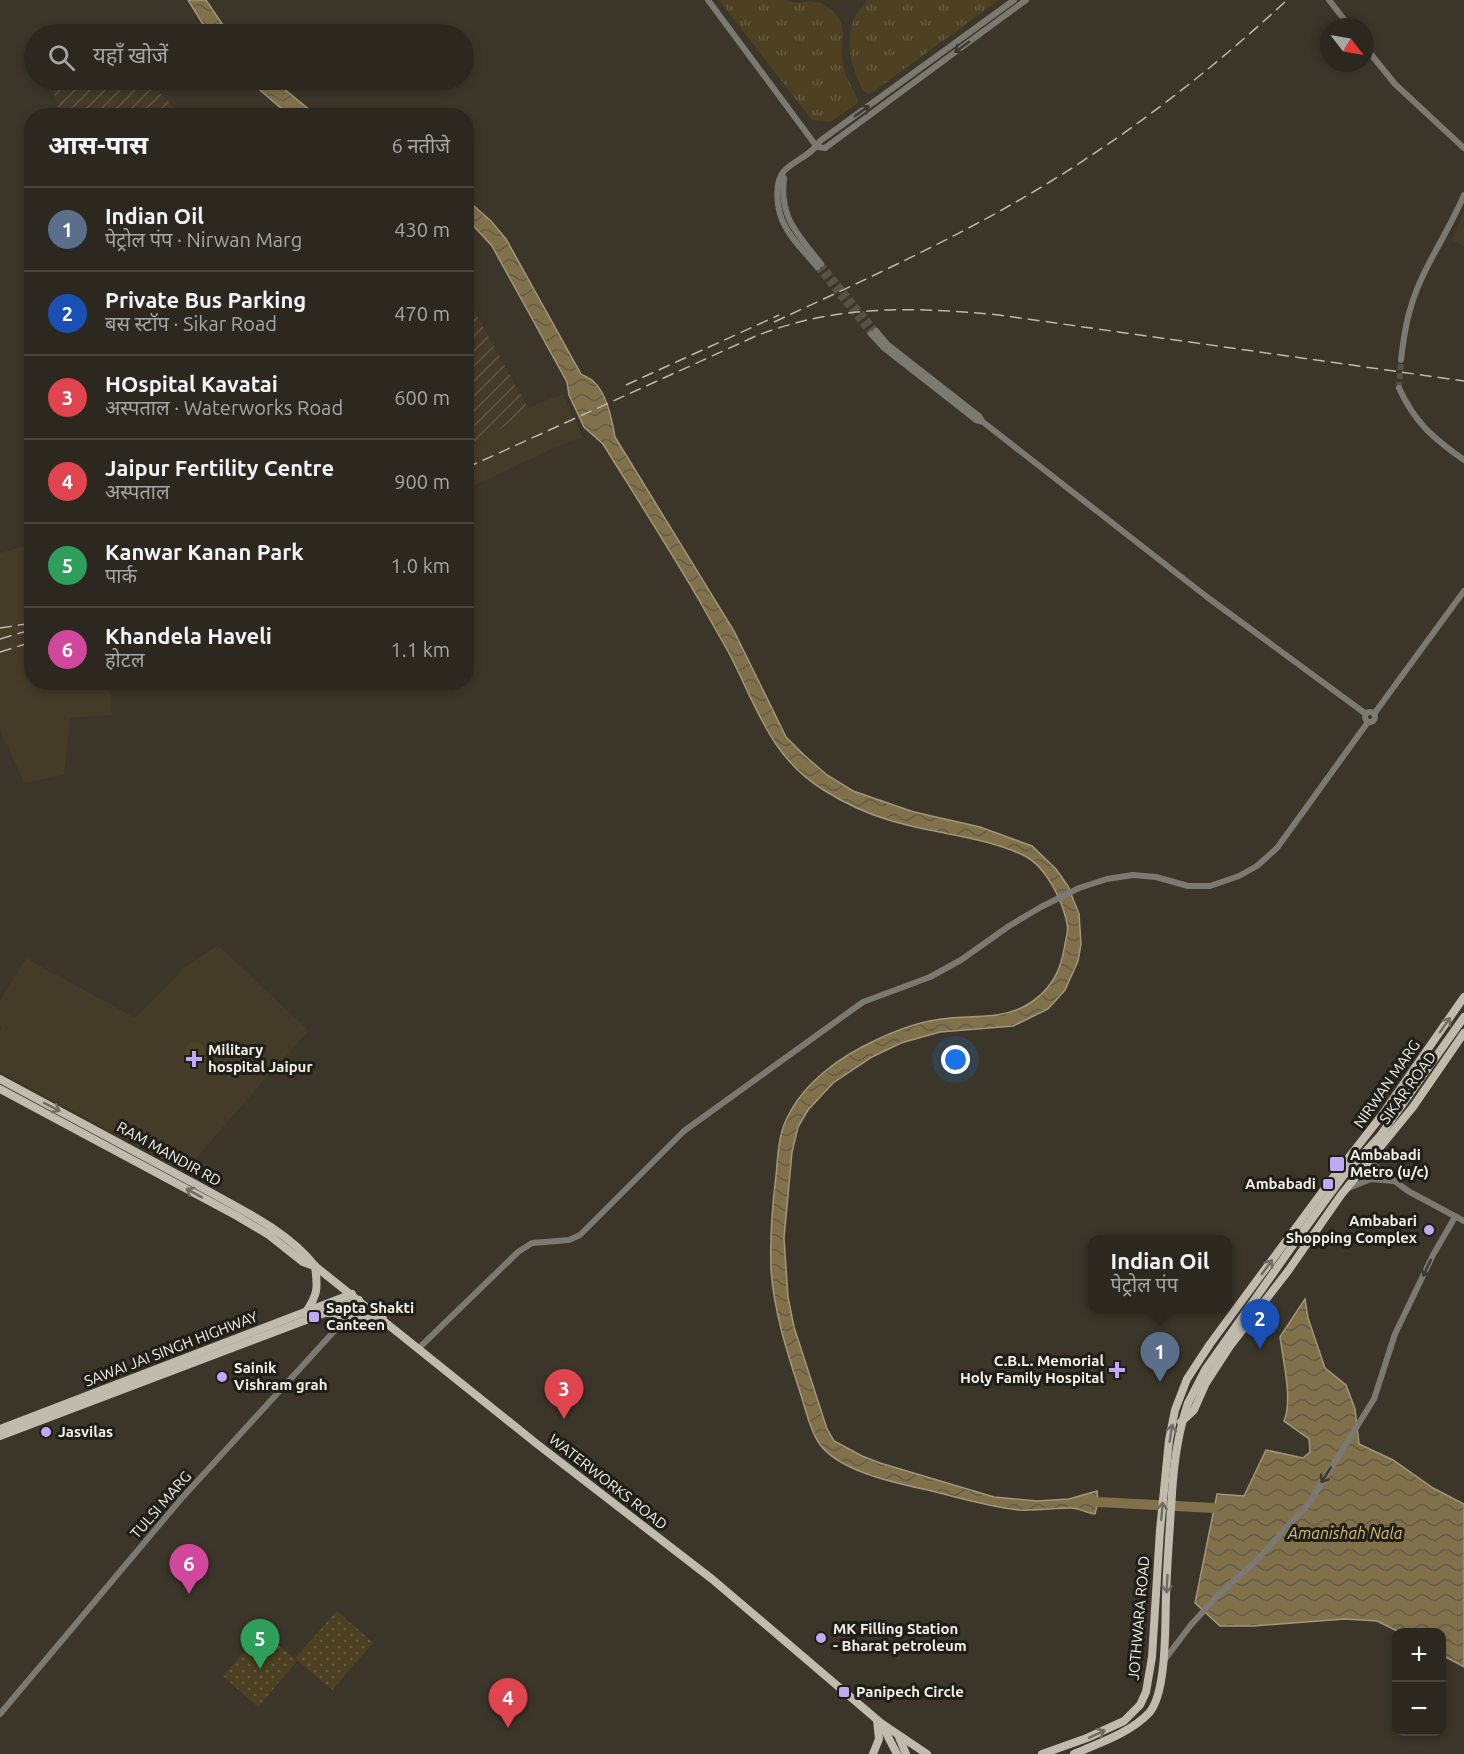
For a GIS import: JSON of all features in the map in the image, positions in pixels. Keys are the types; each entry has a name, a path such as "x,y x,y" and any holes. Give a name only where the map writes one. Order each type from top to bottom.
{"main road":[{"name":"NIRWAN MARG","path":"1160,1530 1168,1491 1175,1410 1189,1375 1328,1184 1355,1151 1464,997"},
{"path":"1168,1491 1181,1422 1205,1370 1344,1175 1380,1136 1464,1017"},
{"name":"SIKAR ROAD","path":"1181,1422 1194,1410 1206,1383 1230,1346 1288,1271 1343,1192 1413,1107 1464,1033"},
{"name":"RAM MANDIR RD","path":"0,1079 276,1232 308,1257 315,1266"},
{"path":"0,1089 217,1201"},
{"path":"1328,1184 1343,1192"},
{"name":"WATERWORKS ROAD","path":"315,1266 537,1444 712,1579 879,1722 927,1754"},
{"path":"306,1312 315,1298 318,1286 315,1266"},
{"name":"SAWAI JAI SINGH HIGHWAY","path":"0,1429 352,1294"},
{"path":"0,1436 359,1300"},
{"path":"327,1312 347,1317 383,1319"},
{"name":"JOTHWARA ROAD","path":"1074,1754 1128,1729 1150,1711 1156,1701 1163,1662 1170,1525 1168,1491"},
{"name":"JOTHWARA ROAD","path":"1042,1754 1087,1738 1124,1721 1140,1705 1146,1692 1152,1657 1160,1530"},
{"path":"873,1754 879,1739 879,1722"},
{"path":"879,1722 897,1754"},
{"path":"898,1735 906,1754"}],"street":[{"path":"708,0 817,147 825,148 1026,0"},
{"path":"819,266 789,223 783,200 784,171 817,147 820,141 1014,0"},
{"path":"1329,0 1343,18"},
{"path":"1374,58 1395,84 1464,148"},
{"path":"1401,360 1410,308 1464,195"},
{"path":"874,332 884,348 976,420 982,422 1207,597 1370,714"},
{"path":"1399,388 1409,409 1433,438 1464,460"},
{"path":"419,1348 518,1251 532,1243 569,1240 580,1235 684,1131 863,1002 930,977 961,960 1009,926 1041,907 1107,879 1133,875 1156,877 1188,886 1210,886 1239,876 1257,866 1277,848 1368,722 1365,719 1464,591"},
{"path":"1355,1151 1408,1191 1464,1221"},
{"path":"1343,1192 1371,1179 1394,1181"},
{"path":"1163,1662 1190,1626 1218,1595 1255,1562 1310,1502 1374,1399 1395,1334 1433,1255 1455,1216"},
{"name":"TULSI MARG","path":"0,1714 181,1499 347,1317"}],"shaded area":[{"path":"53,90 157,90 174,108 59,108"},
{"path":"1464,211 1464,246 1452,240"},
{"path":"474,311 528,408 485,441 474,446"},
{"path":"562,394 583,438 558,446 474,486 474,446 485,441 528,408"},
{"path":"24,546 24,690 110,690 112,715 70,718 64,775 24,783 0,729 0,553"},
{"path":"218,945 309,1031 184,1172 0,1071 0,1030 2,1027 0,1026 0,1001 26,958 135,1018 184,968"}],"green space":[{"path":"719,0 784,0 797,3 809,1 822,3 834,12 840,20 843,31 842,57 845,74 858,100 857,104 830,122 812,120"},
{"path":"867,0 999,0 870,94 864,92 860,83 853,66 850,47 854,19"},
{"path":"195,1042 202,1045 205,1052 202,1059 195,1062 188,1059 185,1052 188,1045"},
{"path":"337,1611 373,1643 332,1690 295,1658"},
{"path":"262,1631 297,1661 258,1707 223,1676"}],"water":[{"path":"188,0 206,0 222,24 203,24"},
{"path":"260,90 285,90 307,108 281,108"},
{"path":"474,206 506,239 581,374 593,381 602,392 615,437 734,631 786,737 827,775 853,791 914,812 980,827 1032,846 1056,869 1068,886 1079,914 1081,944 1078,961 1065,990 1048,1009 1013,1026 940,1032 901,1043 872,1057 833,1083 808,1110 798,1127 792,1152 784,1238 788,1297 794,1327 827,1429 834,1441 880,1463 994,1497 1037,1501 1069,1499 1097,1491 1098,1502 1095,1514 1074,1508 1019,1510 998,1507 872,1476 856,1470 828,1453 819,1443 808,1420 782,1334 771,1270 772,1211 780,1139 787,1118 803,1093 837,1062 863,1046 892,1033 932,1020 1005,1013 1034,1000 1048,988 1061,964 1067,926 1056,892 1039,867 1025,856 993,844 908,825 865,811 822,789 790,762 767,730 728,651 665,544 603,444 584,427 569,395 567,382 492,246 474,227"},
{"name":"Amanishah Nala","path":"1305,1299 1308,1318 1325,1368 1346,1385 1355,1409 1359,1444 1393,1460 1433,1488 1464,1504 1464,1667 1446,1657 1446,1628 1392,1628 1377,1621 1345,1619 1253,1626 1220,1626 1195,1603 1217,1494 1244,1496 1266,1450 1303,1458 1310,1452 1309,1439 1284,1421 1288,1402 1280,1337"}],"waterway":[{"path":"1098,1502 1214,1508"}],"tunnel":[{"path":"821,264 876,331"},
{"path":"817,267 871,334"},
{"path":"1399,388 1401,360"}],"railway":[{"path":"774,322 956,235 1061,175 1178,93 1234,48 1287,0"},
{"path":"474,464 756,336 816,318 876,310 937,310 999,315 1464,381"},
{"path":"626,385 779,315"},
{"path":"0,628 24,624"},
{"path":"0,639 24,632"},
{"path":"0,652 24,644"}],"place":[{"name":"Military hospital Jaipur","path":"194,1059"},
{"name":"Ambabadi Metro (u/c)","path":"1337,1164"},
{"name":"Ambabadi","path":"1328,1184"},
{"name":"Ambabari Shopping Complex","path":"1429,1230"},
{"name":"Sapta Shakti Canteen","path":"314,1317"},
{"name":"Private Bus Parking","path":"1260,1349"},
{"name":"C.B.L. Memorial Holy Family Hospital","path":"1117,1370"},
{"name":"Sainik Vishram grah","path":"222,1377"},
{"name":"Indian Oil","path":"1160,1382"},
{"name":"HOspital Kavatai","path":"564,1419"},
{"name":"Jasvilas","path":"46,1432"},
{"name":"Khandela Haveli","path":"189,1594"},
{"name":"MK Filling Station - Bharat petroleum","path":"821,1638"},
{"name":"Kanwar Kanan Park","path":"260,1669"},
{"name":"Panipech Circle","path":"844,1692"},
{"name":"Jaipur Fertility Centre","path":"508,1728"}]}
